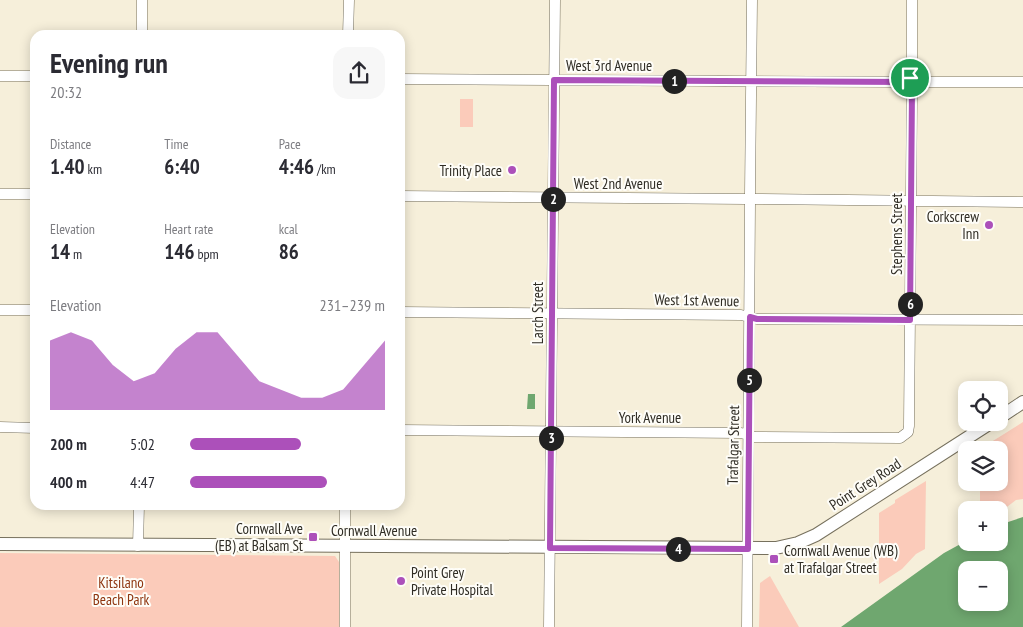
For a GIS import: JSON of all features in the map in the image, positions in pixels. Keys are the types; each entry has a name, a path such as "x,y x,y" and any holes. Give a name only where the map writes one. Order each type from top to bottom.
{"main road":[{"path":"1008,412 1023,402"},
{"name":"Point Grey Road","path":"748,549 784,547 816,535 978,431"},
{"name":"Cornwall Avenue","path":"0,544 748,549"}],"street":[{"path":"142,0 142,30"},
{"path":"348,30 349,0"},
{"name":"Larch Street","path":"549,627 555,0"},
{"name":"Trafalgar Street","path":"748,627 752,0"},
{"name":"Stephens Street","path":"900,438 908,432 909,426 912,0"},
{"path":"0,76 30,76"},
{"name":"West 3rd Avenue","path":"405,79 1023,82"},
{"path":"0,194 30,194"},
{"name":"West 2nd Avenue","path":"405,196 1023,202"},
{"path":"0,310 30,310"},
{"name":"West 1st Avenue","path":"405,312 742,315 757,319 1023,320"},
{"path":"0,428 30,428"},
{"name":"York Avenue","path":"405,430 742,433 755,437 900,438"},
{"path":"138,546 139,510"},
{"path":"345,510 345,627"}],"green space":[{"path":"460,99 473,99 473,127 460,127"},
{"path":"1023,422 1023,499 1016,500 1008,506 1008,501 980,501 980,491 1008,491 1008,441 993,441"},
{"path":"926,481 925,549 916,554 902,569 879,584 879,513 895,503 895,500"},
{"name":"Kitsilano Beach Park","path":"0,553 335,556 339,562 339,627 0,627"},
{"path":"770,576 799,627 759,627 760,583"}],"shaded area":[{"path":"528,394 535,394 535,409 527,409"},
{"path":"1023,517 1023,627 841,627 944,553 958,545 958,551 1008,551 1008,522"}],"place":[{"name":"Trinity Place","path":"512,170"},
{"name":"Corkscrew Inn","path":"989,225"},
{"name":"Cornwall Ave (EB) at Balsam St","path":"313,537"},
{"name":"Cornwall Avenue (WB) at Trafalgar Street","path":"774,559"},
{"name":"Point Grey Private Hospital","path":"401,581"}],"route":[{"path":"910,78 915,79 916,85 912,87 910,320 757,319 750,317 748,549 550,548 554,80 908,82 910,78"}]}
